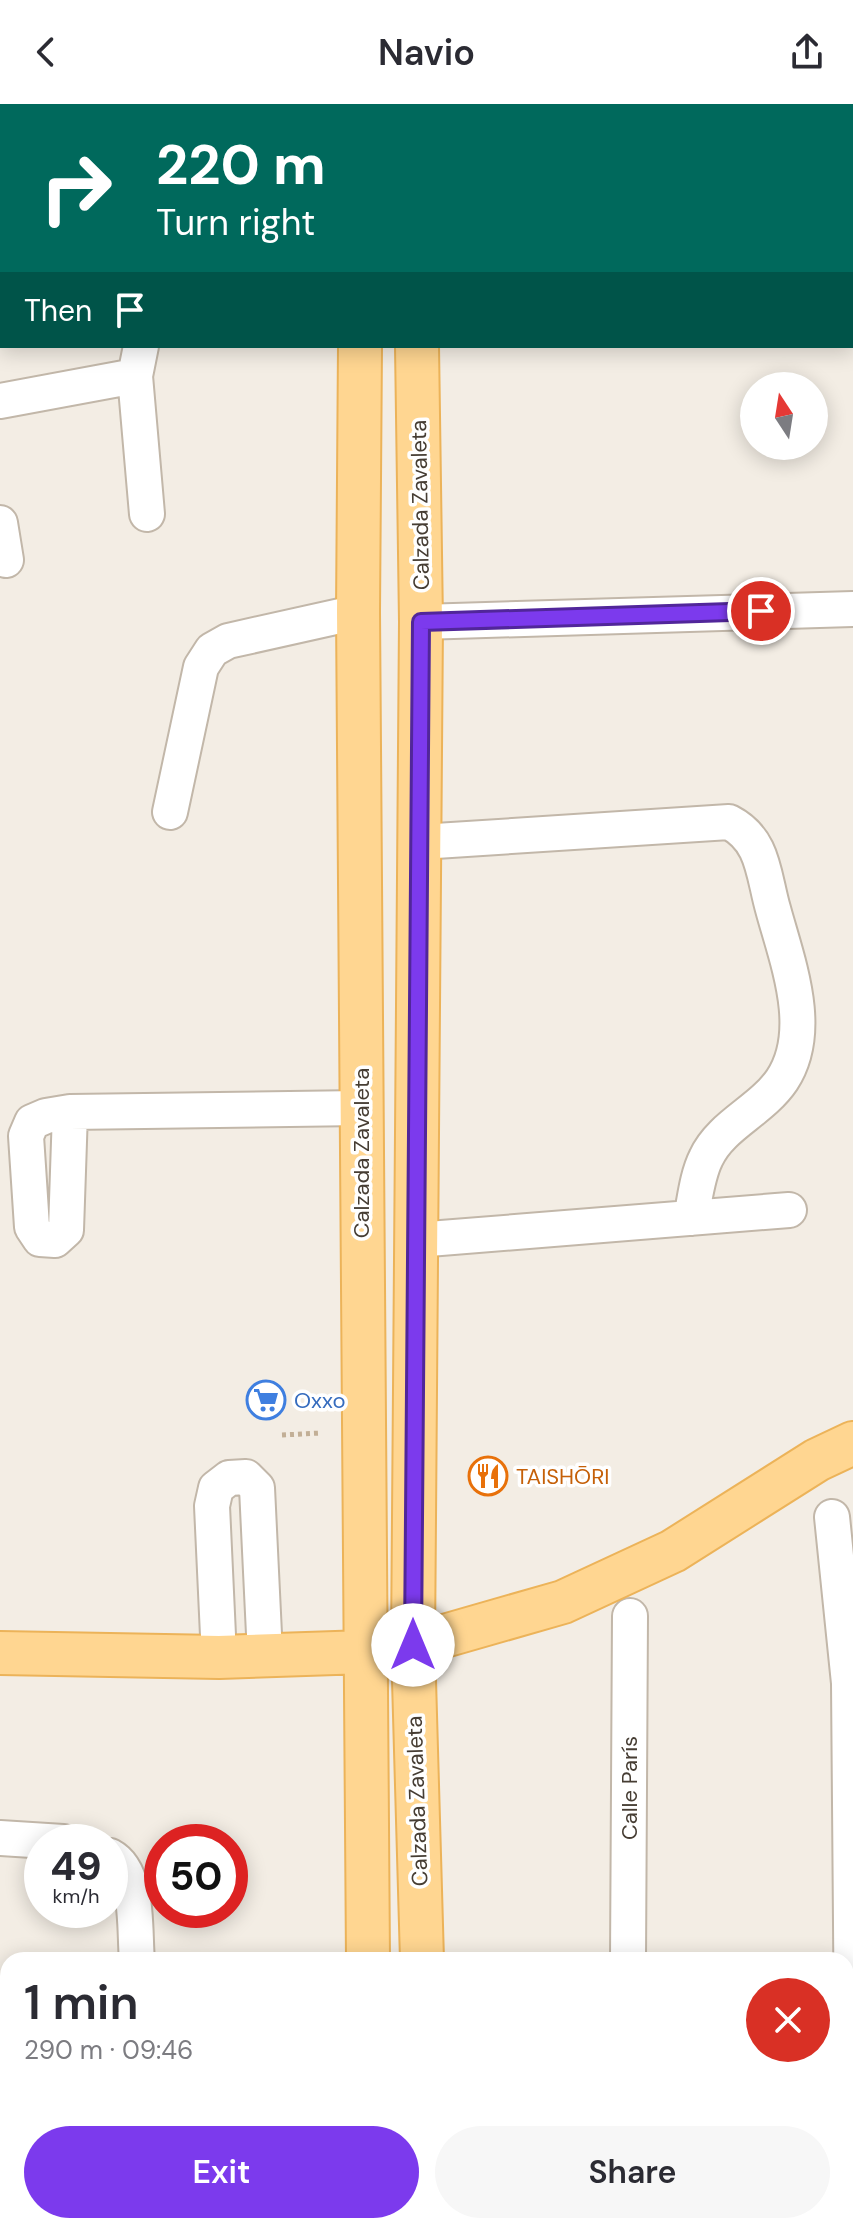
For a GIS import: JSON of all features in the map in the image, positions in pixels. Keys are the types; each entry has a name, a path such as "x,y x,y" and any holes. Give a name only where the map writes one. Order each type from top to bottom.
{"main road":[{"name":"Calzada Zavaleta","path":"360,348 358,612 342,1107 365,1652 368,1952"},
{"name":"Calzada Zavaleta","path":"417,348 421,622 413,1645 422,1952"},
{"path":"0,1653 219,1657 365,1652 413,1645 563,1602 673,1551 817,1460 853,1443"}],"street":[{"path":"0,401 138,361 147,514"},
{"path":"0,523 6,560"},
{"path":"421,622 853,609"},
{"path":"170,812 201,667 212,650 228,641 358,612"},
{"path":"420,842 478,835 729,822 747,832 759,855 790,962 797,1020 793,1052 782,1079 719,1138 705,1159 691,1218"},
{"path":"58,1114 342,1107"},
{"path":"416,1240 789,1210"},
{"path":"219,1657 212,1506 216,1488 229,1478 238,1477 246,1477 257,1488 260,1505 265,1655"},
{"path":"832,1517 849,1683 851,1952"},
{"name":"Calle París","path":"628,1952 630,1616"},
{"path":"0,1838 24,1840"},
{"path":"128,1877 136,1952"}],"path":[{"path":"282,1435 321,1433"}],"place":[{"name":"Oxxo","path":"266,1400"},
{"name":"TAISHŌRI","path":"488,1476"}],"route":[{"path":"413,1645 421,622 761,611"}]}
